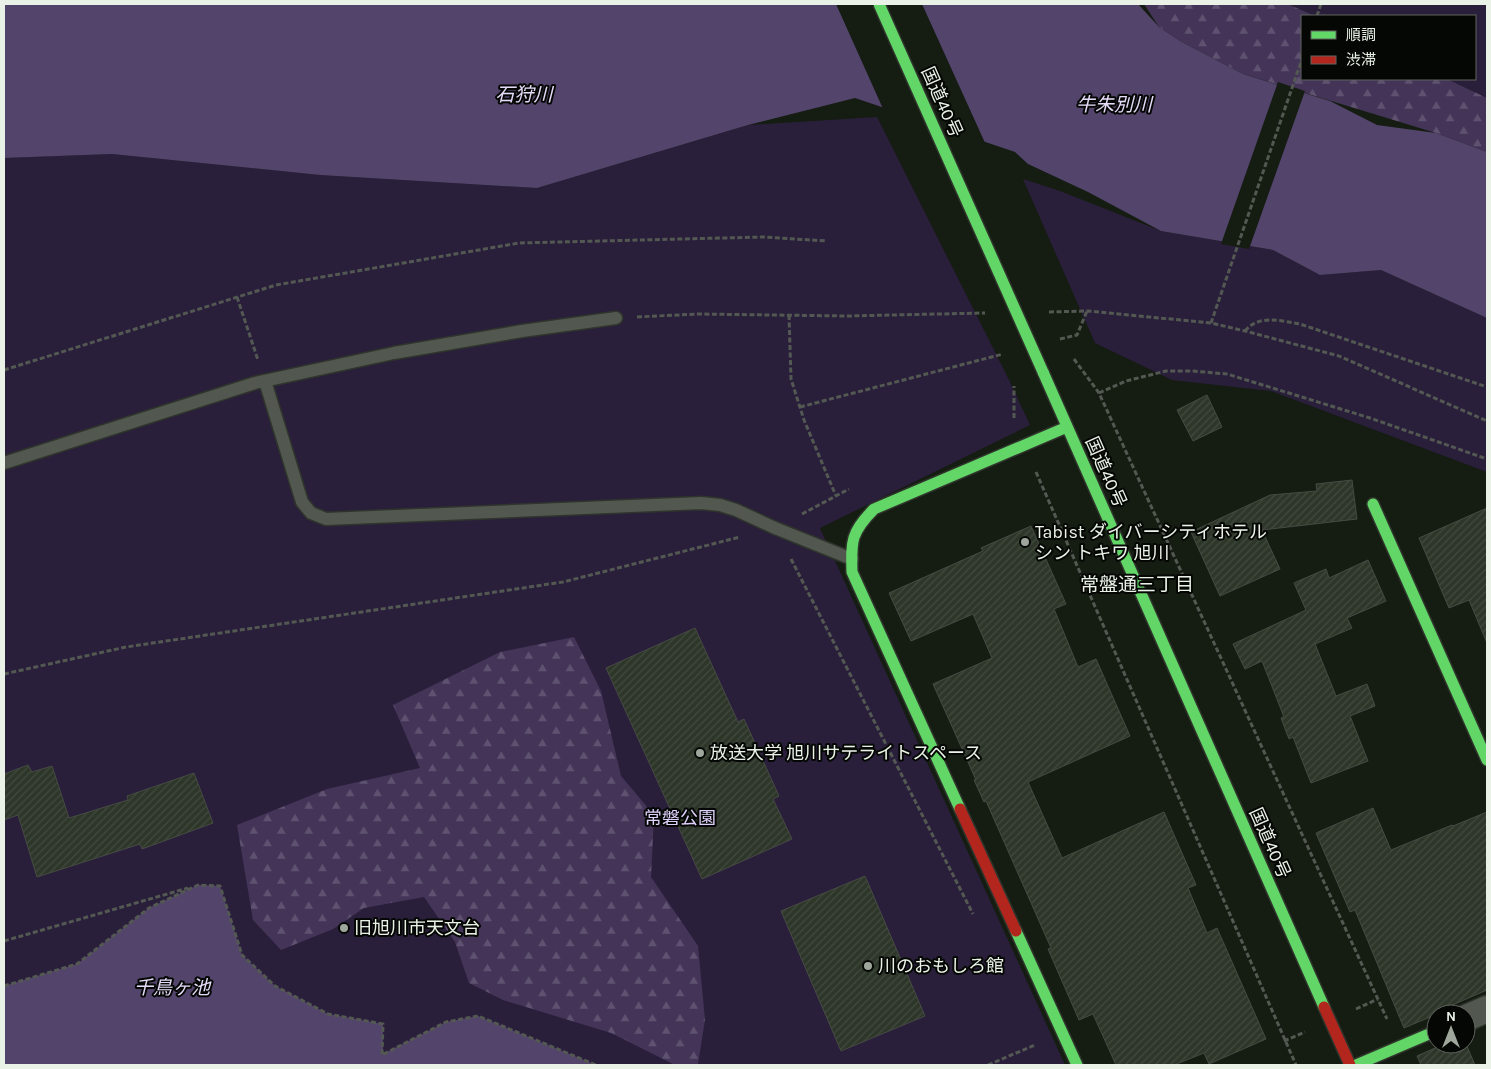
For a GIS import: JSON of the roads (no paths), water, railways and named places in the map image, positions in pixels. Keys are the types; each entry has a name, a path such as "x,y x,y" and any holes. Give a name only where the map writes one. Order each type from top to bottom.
{"main road":[{"name":"国道40号","path":"879,4 1350,1065"},
{"path":"1067,427 874,509 860,522 851,541 852,572 1076,1065"},
{"path":"1372,504 1487,760"},
{"path":"1356,1065 1426,1035"}],"lane":[{"path":"4,463 265,381 394,352 616,318"},
{"path":"265,381 302,502 311,514 326,519 701,503 720,505 736,510 852,559"}],"water":[{"name":"石狩川","path":"4,4 1138,4 1159,27 1180,41 1243,74 1330,101 1377,125 1436,133 1487,152 1487,318 1381,270 1320,275 1273,250 1161,231 1088,192 1028,164 1015,152 855,98 748,125 537,188 320,175 112,154 4,158"},
{"name":"千鳥ヶ池","path":"198,885 220,886 242,955 275,986 328,1014 383,1024 383,1054 446,1022 478,1016 596,1065 4,1065 4,986 77,964 149,908"}],"place":[{"name":"Tabist ダイバーシティホテル シン トキワ 旭川","path":"1025,542"},
{"name":"放送大学 旭川サテライトスペース","path":"700,753"},
{"name":"旧旭川市天文台","path":"344,928"},
{"name":"川のおもしろ館","path":"868,966"}],"district":[{"name":"常盤通三丁目","path":"1137,585"}],"water label":[{"name":"牛朱別川","path":"1114,105"}],"park label":[{"name":"常磐公園","path":"680,818"}]}
